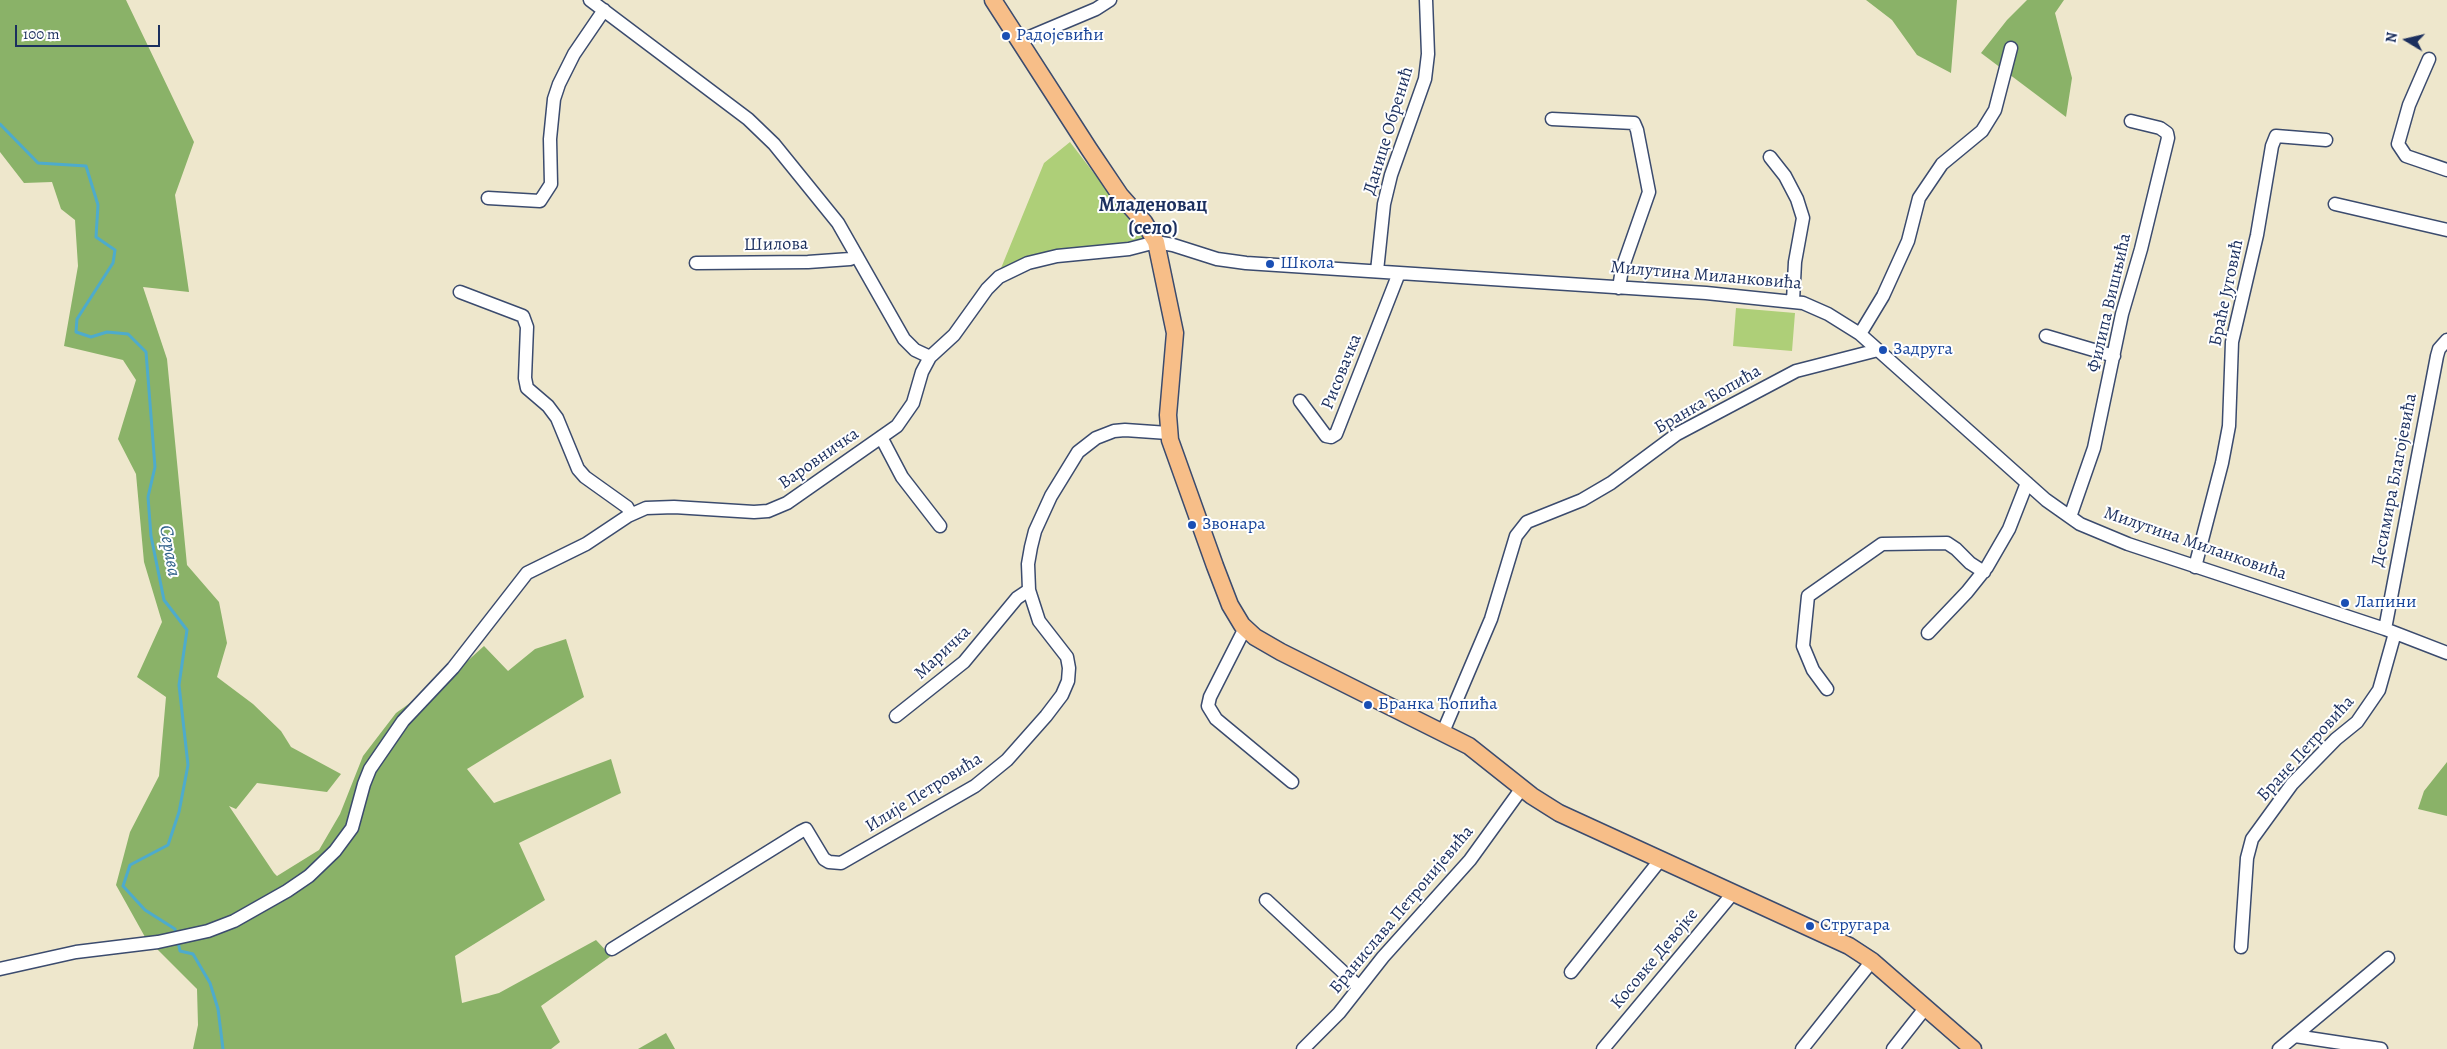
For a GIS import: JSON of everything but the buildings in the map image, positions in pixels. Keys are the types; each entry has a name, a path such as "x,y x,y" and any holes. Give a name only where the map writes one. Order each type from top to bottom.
{"main road":[{"path":"994,0 1120,195 1144,222 1156,242 1175,333 1168,433 1228,599 1245,628 1281,652 1443,732 1489,760 1522,788 1559,813 1834,938 1872,961 1973,1049"}],"street":[{"path":"590,0 755,125 774,144 838,223 904,339 915,350 930,357"},
{"path":"1020,41 1096,9 1110,0"},
{"name":"Данице Обренић","path":"1377,271 1384,204 1391,175 1425,79 1428,54 1426,0"},
{"path":"488,198 540,201 551,184 550,138 556,91 574,54 604,10"},
{"path":"1860,334 1884,296 1908,241 1919,198 1942,164 1982,131 1995,110 2011,48"},
{"path":"2429,59 2410,105 2398,144 2406,156 2447,170"},
{"path":"1552,119 1634,123 1637,130 1649,192 1622,269 1619,288"},
{"name":"Филипа Вишњића","path":"2070,517 2094,448 2122,314 2141,250 2168,138 2167,133 2160,128 2131,121"},
{"name":"Браће Југовић","path":"2195,567 2222,463 2229,426 2232,342 2257,235 2272,146 2276,136 2326,140"},
{"path":"1770,157 1785,176 1797,199 1803,218 1795,262 1793,301"},
{"path":"2335,204 2447,230"},
{"name":"Милутина Миланковића","path":"1156,242 1228,261 1793,301 1828,314 1860,334 2027,483 2070,517 2110,538 2390,631 2447,653"},
{"name":"Варовничка","path":"0,969 76,952 183,938 234,921 265,905 309,876 335,851 352,828 370,769 403,721 467,651 524,575 586,544 631,514 646,508 660,507 754,512 773,509 787,504 897,426 910,409 930,357 954,335 987,289 1009,271 1028,263 1057,256 1129,249 1156,242"},
{"name":"Шилова","path":"696,263 808,262 857,256"},
{"name":"Рисовачка","path":"1300,401 1326,436 1331,437 1336,434 1399,273"},
{"path":"460,292 523,316 526,327 525,378 527,388 548,406 557,418 578,469 585,477 627,507 631,514"},
{"path":"2046,336 2114,356"},
{"name":"Десимира Благојевића","path":"2390,631 2437,356 2439,349 2447,340"},
{"name":"Бранка Ћопића","path":"1443,732 1490,618 1516,536 1527,522 1582,500 1612,483 1677,434 1796,371 1878,350"},
{"name":"Илије Петровића","path":"612,949 806,829 824,859 830,862 841,863 974,786 1008,760 1062,695 1068,681 1069,668 1067,657 1039,621 1030,590 1028,564 1035,531 1060,478 1078,452 1096,438 1114,431 1168,433"},
{"path":"882,437 902,477 940,526"},
{"path":"1928,633 1984,572 2006,536 2027,483"},
{"path":"1827,689 1813,670 1803,646 1808,596 1882,544 1947,543 1956,548 1970,563 1984,572"},
{"name":"Маричка","path":"896,716 964,662 1017,598 1030,590"},
{"path":"1245,628 1210,697 1208,706 1216,719 1292,782"},
{"name":"Бране Петровића","path":"2241,947 2247,858 2252,839 2292,784 2336,739 2357,722 2379,690 2390,631"},
{"name":"Бранислава Петронијевића","path":"1303,1049 1339,1013 1359,987 1470,860 1522,788"},
{"path":"1571,972 1661,859"},
{"name":"Косовке Девојке","path":"1603,1049 1734,892"},
{"path":"1266,900 1359,987"},
{"path":"2279,1049 2388,958"},
{"path":"1802,1049 1872,961"},
{"path":"1893,1049 1926,1007"},
{"path":"2295,1036 2381,1049"}],"green space":[{"path":"0,0 126,0 194,142 175,195 189,292 143,287 167,359 187,565 219,602 227,643 217,677 253,704 281,731 291,747 341,774 327,792 257,783 236,809 229,806 274,873 277,876 319,850 340,814 363,756 396,713 462,666 484,646 508,671 535,649 566,639 584,697 467,769 494,803 611,759 621,793 519,843 545,900 455,956 462,1003 499,993 596,940 611,956 541,1006 560,1042 551,1049 193,1049 198,1025 197,989 145,937 116,885 130,832 159,776 166,697 137,677 162,622 144,562 136,474 118,439 136,380 123,360 64,346 78,266 75,220 61,209 52,182 24,183 0,152"},
{"path":"1866,0 1957,0 1951,73 1917,55 1892,20"},
{"path":"2027,0 2064,0 2055,13 2072,78 2066,117 1981,53 2007,20"},
{"path":"1070,142 1145,240 1110,248 1071,249 997,278 1044,163"},
{"path":"1736,308 1795,313 1792,351 1733,346"},
{"path":"2447,762 2447,816 2418,809 2424,791"},
{"path":"666,1033 675,1049 638,1049"}],"waterway":[{"name":"Серава","path":"0,124 38,163 86,166 98,205 96,237 115,250 113,263 77,319 76,332 91,337 107,332 128,334 146,352 155,467 148,497 151,536 164,600 187,630 179,685 188,765 179,812 168,845 130,865 123,886 145,910 175,929 176,936"},
{"name":"Серава","path":"178,942 180,951 193,954 210,983 218,1009 223,1049"}],"place":[{"name":"Радојевићи","path":"1006,36"},
{"name":"Школа","path":"1270,264"},
{"name":"Задруга","path":"1883,350"},
{"name":"Звонара","path":"1192,525"},
{"name":"Лапини","path":"2345,603"},
{"name":"Бранка Ћопића","path":"1368,705"},
{"name":"Стругара","path":"1810,926"}],"district":[{"name":"Младеновац (село)","path":"1153,218"}]}
